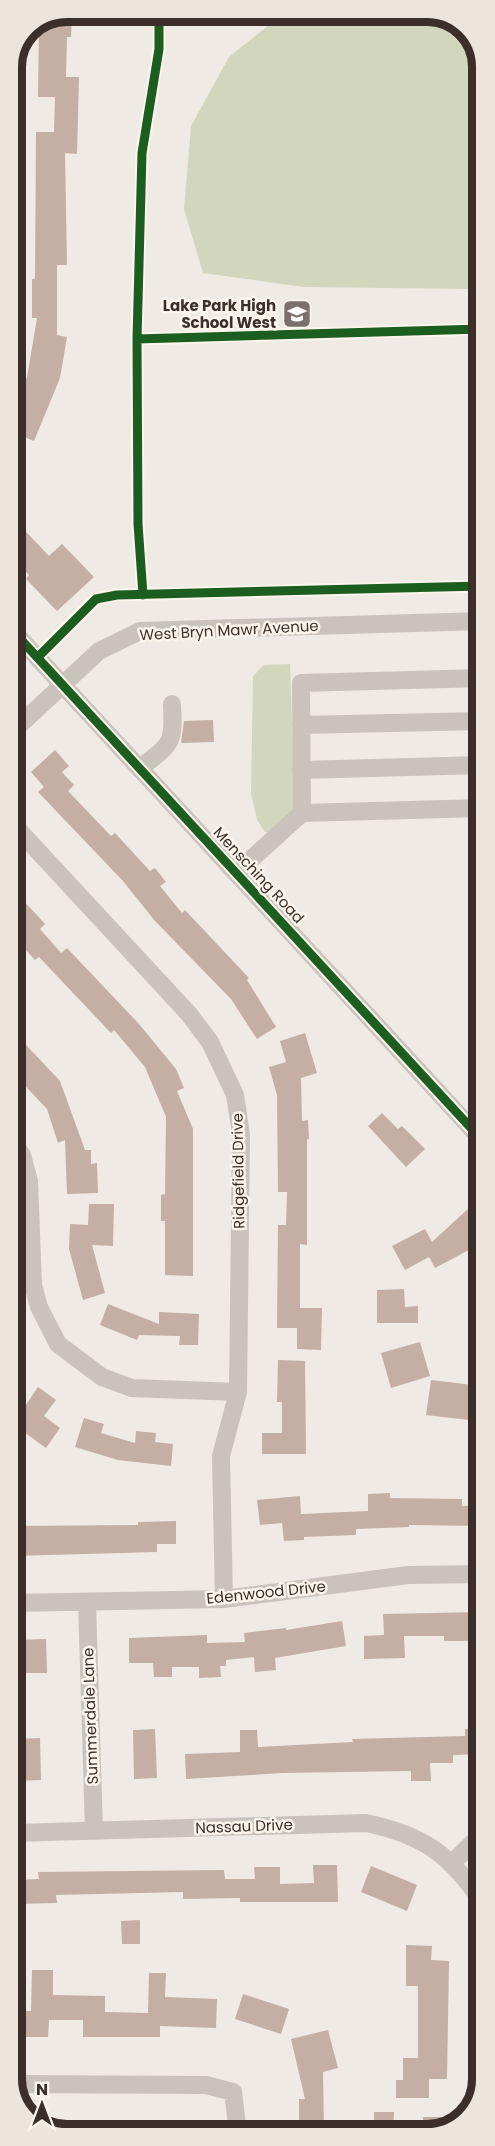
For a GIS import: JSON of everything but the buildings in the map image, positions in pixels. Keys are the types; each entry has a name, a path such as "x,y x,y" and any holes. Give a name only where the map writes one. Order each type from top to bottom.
{"street":[{"name":"West Bryn Mawr Avenue","path":"22,723 99,651 140,631 472,621"},
{"name":"Mensching Road","path":"22,640 472,1129"},
{"path":"302,813 301,683 472,678"},
{"path":"140,768 170,744 173,728 172,704"},
{"path":"301,725 472,721"},
{"path":"301,770 472,765"},
{"path":"237,873 302,813 472,808"},
{"name":"Ridgefield Drive","path":"22,834 189,1014 210,1042 229,1077 235,1095 241,1134 238,1392 220,1456 224,1599"},
{"path":"22,1155 29,1181 33,1285 39,1307 58,1344 102,1377 132,1388 238,1392"},
{"name":"Edenwood Drive","path":"22,1603 224,1599 408,1575 472,1574"},
{"name":"Summerdale Lane","path":"87,1602 94,1830"},
{"name":"Nassau Drive","path":"22,1833 366,1823 408,1834 435,1848 472,1890"},
{"path":"455,1869 472,1847"},
{"path":"23,2084 206,2085 233,2092 237,2123"}],"green space":[{"path":"272,23 436,23 453,30 463,40 472,80 472,286 470,289 304,287 203,273 184,209 191,126 229,57"},
{"path":"290,664 295,807 270,832 265,832 257,820 251,793 253,676 264,665"}],"cycle path":[{"path":"143,595 138,524 137,339 142,153 159,49 159,22"},
{"path":"137,339 472,329"},
{"path":"38,657 96,599 117,595 472,586"},
{"path":"22,641 472,1129"}],"place":[{"name":"Lake Park High School West","path":"297,314"}]}
